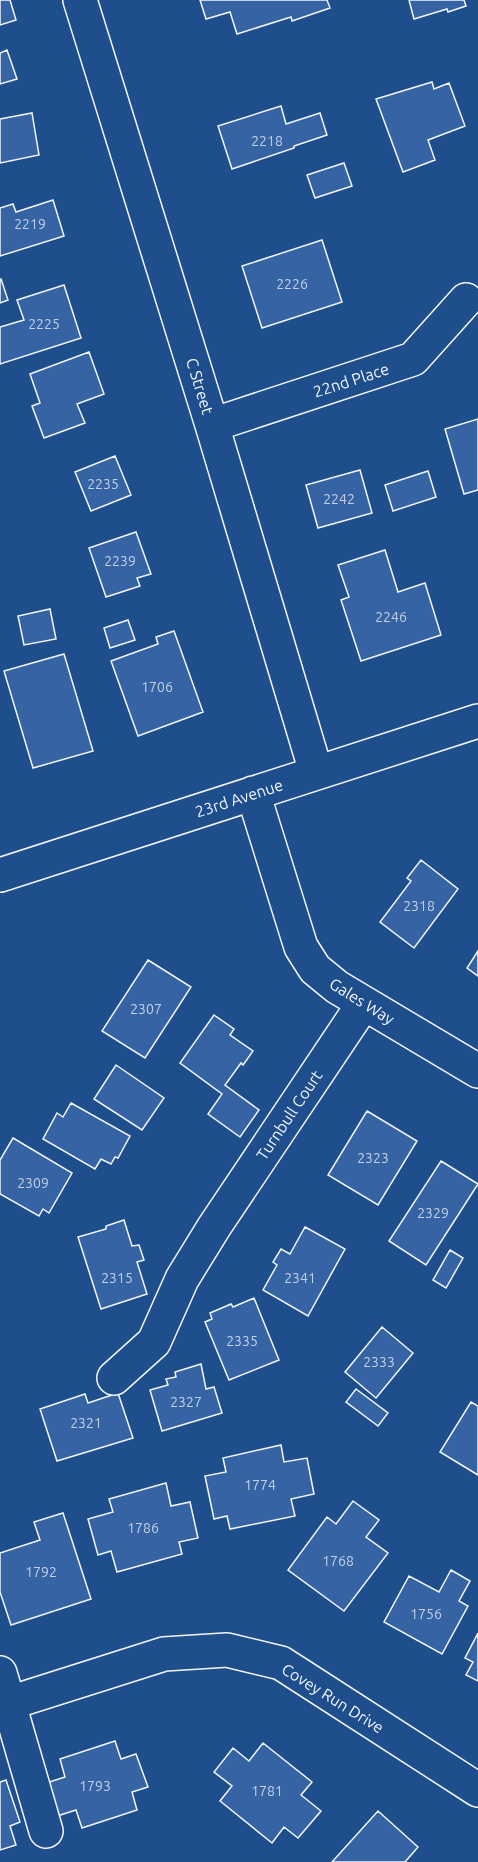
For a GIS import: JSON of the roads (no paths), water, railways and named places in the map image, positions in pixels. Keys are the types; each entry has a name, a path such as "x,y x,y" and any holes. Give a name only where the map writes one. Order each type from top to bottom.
{"street":[{"name":"C Street","path":"80,0 212,425 316,772"},
{"name":"22nd Place","path":"212,425 413,360 466,300"},
{"name":"23rd Avenue","path":"0,875 478,721"},
{"name":"Gales Way","path":"253,793 301,947 315,969 337,987 478,1071"},
{"name":"Turnbull Court","path":"114,1378 154,1342 183,1279 214,1227 364,1003"},
{"name":"Covey Run Drive","path":"3,1694 164,1654 226,1650 281,1664 478,1790"},
{"path":"3,1694 46,1831"}]}
